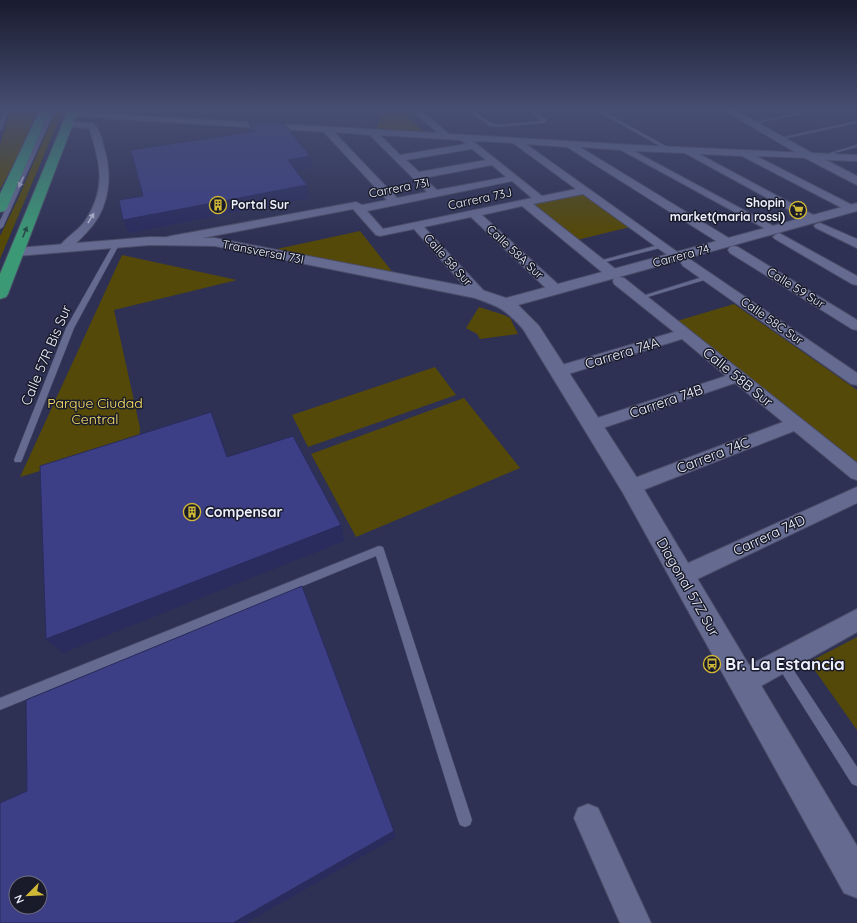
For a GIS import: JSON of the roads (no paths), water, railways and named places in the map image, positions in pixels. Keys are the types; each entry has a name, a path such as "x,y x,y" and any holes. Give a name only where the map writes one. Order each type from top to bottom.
{"highway":[{"path":"0,208 26,151"},
{"path":"0,294 57,151"}],"street":[{"path":"65,247 89,223 99,203 105,181 104,162 101,151"},
{"path":"347,151 394,202"},
{"path":"391,151 434,194"},
{"path":"398,158 441,151"},
{"path":"479,151 541,200"},
{"name":"Calle 58C Sur","path":"530,151 662,246 857,380"},
{"name":"Calle 59 Sur","path":"579,151 857,326"},
{"path":"628,151 857,281"},
{"path":"686,151 857,244"},
{"path":"688,151 857,158"},
{"path":"800,151 857,181"},
{"path":"743,153 855,211"},
{"path":"416,176 493,162"},
{"name":"Carrera 73I","path":"171,240 394,202 514,178"},
{"name":"Carrera 73J","path":"358,207 380,233 585,190"},
{"name":"Calle 58B Sur","path":"525,203 598,262 639,298 857,473"},
{"name":"Carrera 74","path":"510,307 817,223 855,211"},
{"name":"Calle 58A Sur","path":"474,214 556,290"},
{"name":"Calle 58 Sur","path":"417,226 479,294"},
{"name":"Transversal 73I","path":"17,252 65,247 171,240 229,244 479,294 510,307"},
{"name":"Carrera 74","path":"510,307 556,290 616,278"},
{"name":"Diagonal 57Z Sur","path":"510,307 530,326 594,425 857,880"},
{"name":"Carrera 74A","path":"560,371 684,334"},
{"name":"Carrera 74B","path":"594,425 738,377"},
{"name":"Carrera 74C","path":"631,487 796,424"},
{"name":"Carrera 74D","path":"682,576 857,495"},
{"path":"743,682 857,620"},
{"path":"588,818 636,923"}],"lane":[{"path":"0,227 34,151"},
{"path":"835,157 833,155 834,152 838,151"},
{"name":"Calle 57R Bis Sur","path":"18,460 70,328 117,243"},
{"path":"598,262 662,246"},
{"path":"639,298 709,278"},
{"path":"0,704 379,550 465,820"},
{"path":"781,661 857,779"}],"place":[{"name":"Portal Sur","path":"218,205"},
{"name":"Shopin market(maria rossi)","path":"798,210"},
{"name":"Compensar","path":"192,512"},
{"name":"Br. La Estancia","path":"712,664"}],"park label":[{"name":"Parque Ciudad Central","path":"95,412"}]}
